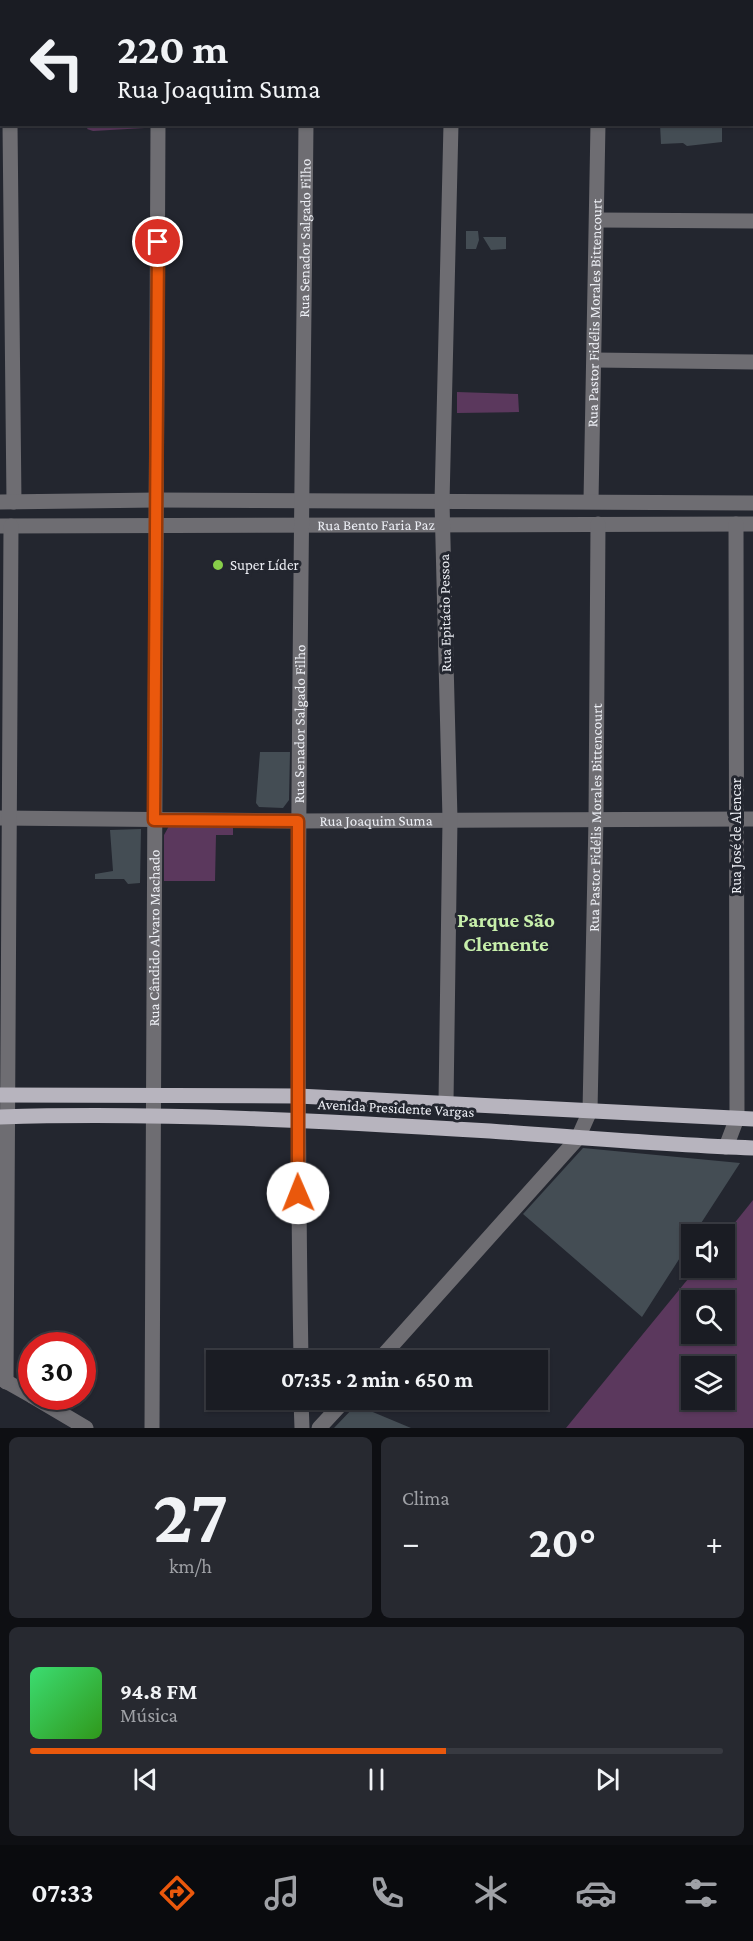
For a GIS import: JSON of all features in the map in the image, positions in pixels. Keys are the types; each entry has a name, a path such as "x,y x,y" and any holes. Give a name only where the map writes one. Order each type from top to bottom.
{"main road":[{"name":"Avenida Presidente Vargas","path":"4,1095 298,1096 753,1119"},
{"name":"Avenida Presidente Vargas","path":"4,1117 154,1117 297,1121 578,1138 684,1147 753,1148"}],"street":[{"path":"7,502 10,126"},
{"name":"Rua Cândido Alvaro Machado","path":"152,1428 158,126"},
{"name":"Rua Senador Salgado Filho","path":"301,1350 297,1121 298,821 306,126"},
{"name":"Rua Epitácio Pessoa","path":"446,1102 450,819 442,502 451,126"},
{"name":"Rua Pastor Fidélis Morales Bittencourt","path":"591,501 598,126"},
{"path":"598,220 753,221"},
{"path":"595,360 753,362"},
{"name":"Rua Bento Faria Paz","path":"7,502 157,500 753,503"},
{"name":"Rua Pastor Fidélis Morales Bittencourt","path":"590,1111 596,819 598,524"},
{"name":"Rua José de Alencar","path":"726,1147 737,1118 735,524"},
{"name":"Rua Bento Faria Paz","path":"6,526 753,524"},
{"path":"6,526 3,1380 18,1388"},
{"name":"Rua Joaquim Suma","path":"5,818 298,821 753,819"},
{"path":"388,1350 578,1138 590,1111"},
{"path":"56,1410 86,1428"},
{"path":"301,1410 302,1428"},
{"path":"319,1428 336,1410"}],"shaded area":[{"path":"89,126 145,126 145,128 93,131 87,129"},
{"path":"457,392 518,394 519,412 457,413"},
{"path":"169,826 233,828 233,835 216,835 215,881 164,881 164,835"},
{"path":"753,1200 753,1428 566,1428 689,1278 735,1278 734,1224"}],"building":[{"path":"660,126 722,126 722,142 687,146 683,143 661,144"},
{"path":"466,231 478,231 479,240 476,249 466,249"},
{"path":"483,237 506,237 506,249 491,250"},
{"path":"260,752 290,752 289,800 283,808 259,807 256,803"},
{"path":"141,829 140,883 128,884 124,879 95,879 95,874 113,871 110,830"},
{"path":"583,1148 740,1163 700,1224 681,1224 681,1256 642,1317 523,1214"},
{"path":"351,1410 368,1410 411,1428 334,1428"}],"place":[{"name":"Super Líder","path":"218,565"}],"district":[{"name":"Parque São Clemente","path":"506,932"}],"route":[{"path":"158,242 154,820 298,821 298,1193"}]}
